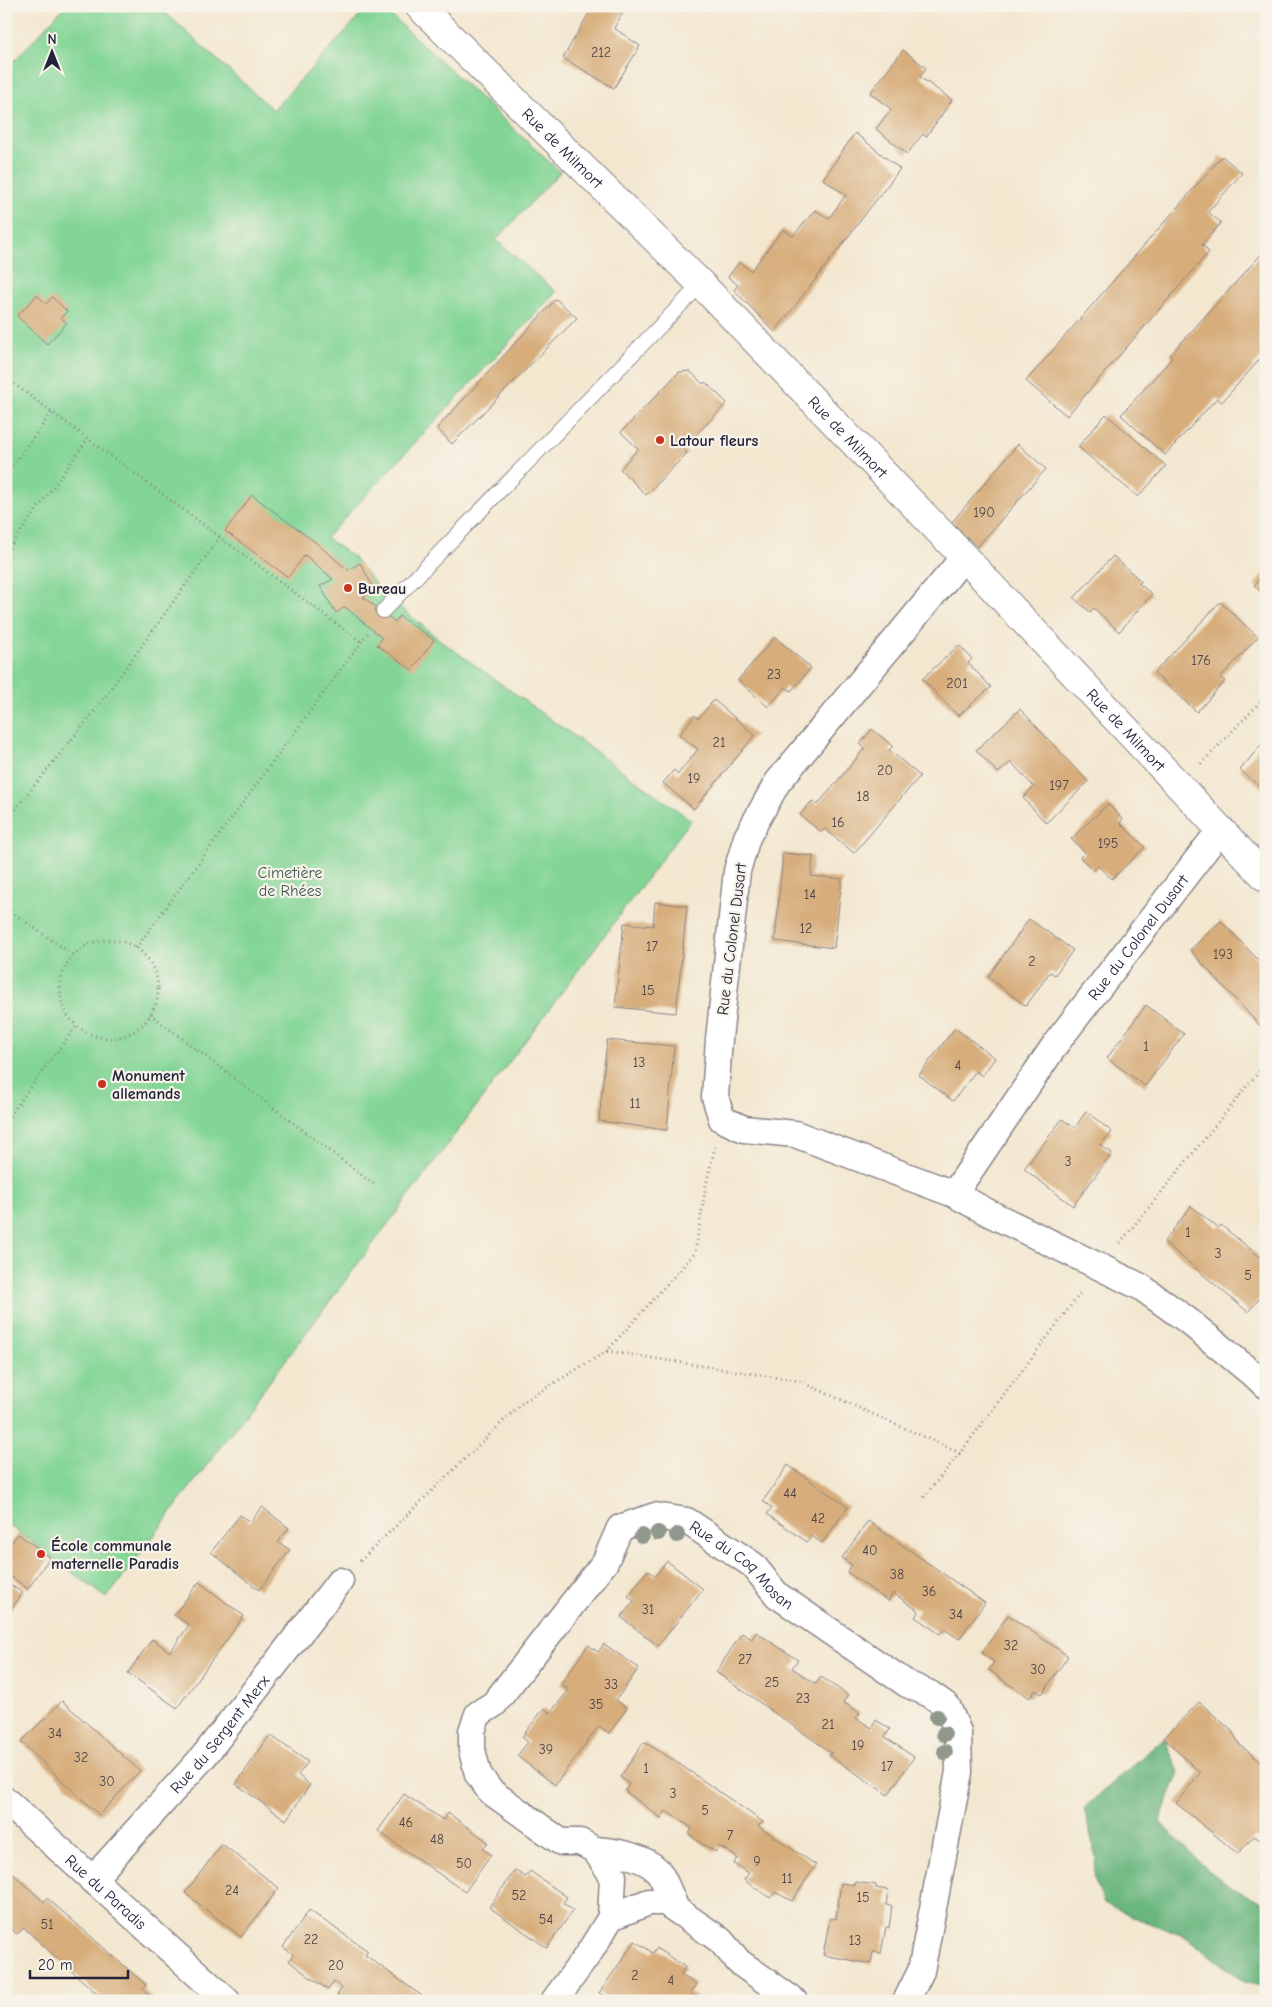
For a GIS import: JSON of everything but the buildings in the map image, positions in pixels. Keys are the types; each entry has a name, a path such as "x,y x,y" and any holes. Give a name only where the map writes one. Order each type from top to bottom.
{"street":[{"name":"Rue de Milmort","path":"419,6 701,284 964,557 1222,829 1266,878"},
{"name":"Rue du Colonel Dusart","path":"722,1119 715,1097 719,1039 736,871 747,837 777,783 964,557"},
{"name":"Rue du Colonel Dusart","path":"954,1194 1057,1042 1222,829"},
{"path":"722,1119 744,1129 796,1134 954,1194 1141,1287 1187,1320 1266,1385"},
{"name":"Rue du Coq Mosan","path":"676,1908 658,1870 635,1857 614,1851 595,1850 580,1842 561,1842 490,1792 478,1774 472,1750 472,1730 478,1714 494,1704 605,1562 620,1528 655,1516 687,1521 753,1566 777,1595 907,1684 930,1694 947,1706 958,1732 959,1772 921,1971 906,2001"},
{"name":"Rue du Sergent Merx","path":"92,1880 204,1756 340,1581"},
{"name":"Rue du Paradis","path":"10,1811 92,1880 228,2001"},
{"path":"554,2001 584,1960 611,1917 613,1876 595,1850"},
{"name":"Rue du Coq Mosan","path":"611,1917 649,1902 664,1902 676,1908 720,1940 739,1962 794,2001"}],"lane":[{"path":"384,611 701,284"}],"path":[{"path":"6,378 360,642"},
{"path":"6,474 52,412"},
{"path":"6,552 88,438"},
{"path":"6,821 97,708 220,537"},
{"path":"136,948 384,611"},
{"path":"1180,786 1266,696"},
{"path":"6,908 73,955"},
{"path":"101,940 118,940 136,948 145,955 154,968 158,984 157,1000 150,1014 140,1026 126,1034 113,1037 100,1037 77,1026 68,1015 61,1001 60,984 64,969 73,955 86,945 101,940"},
{"path":"150,1014 376,1186"},
{"path":"6,1120 77,1026"},
{"path":"340,1581 523,1402 607,1351 695,1253 706,1185 722,1119"},
{"path":"607,1351 799,1381 960,1453"}],"green space":[{"name":"Cimetière de Rhées","path":"65,6 163,6 161,9 273,110 369,6 381,6 560,172 496,240 556,292 326,538 353,557 382,592 437,638 691,820 107,1598 6,1523 6,70"},
{"path":"1164,1738 1179,1772 1159,1822 1208,1870 1231,1887 1266,1905 1266,1984 1262,1986 1244,1982 1186,1937 1141,1920 1104,1903 1094,1878 1096,1858 1084,1808"}],"place":[{"name":"Latour fleurs","path":"660,440"},
{"name":"Bureau","path":"348,588"},
{"name":"Monument allemands","path":"102,1084"},
{"name":"École communale maternelle Paradis","path":"41,1554"}]}
